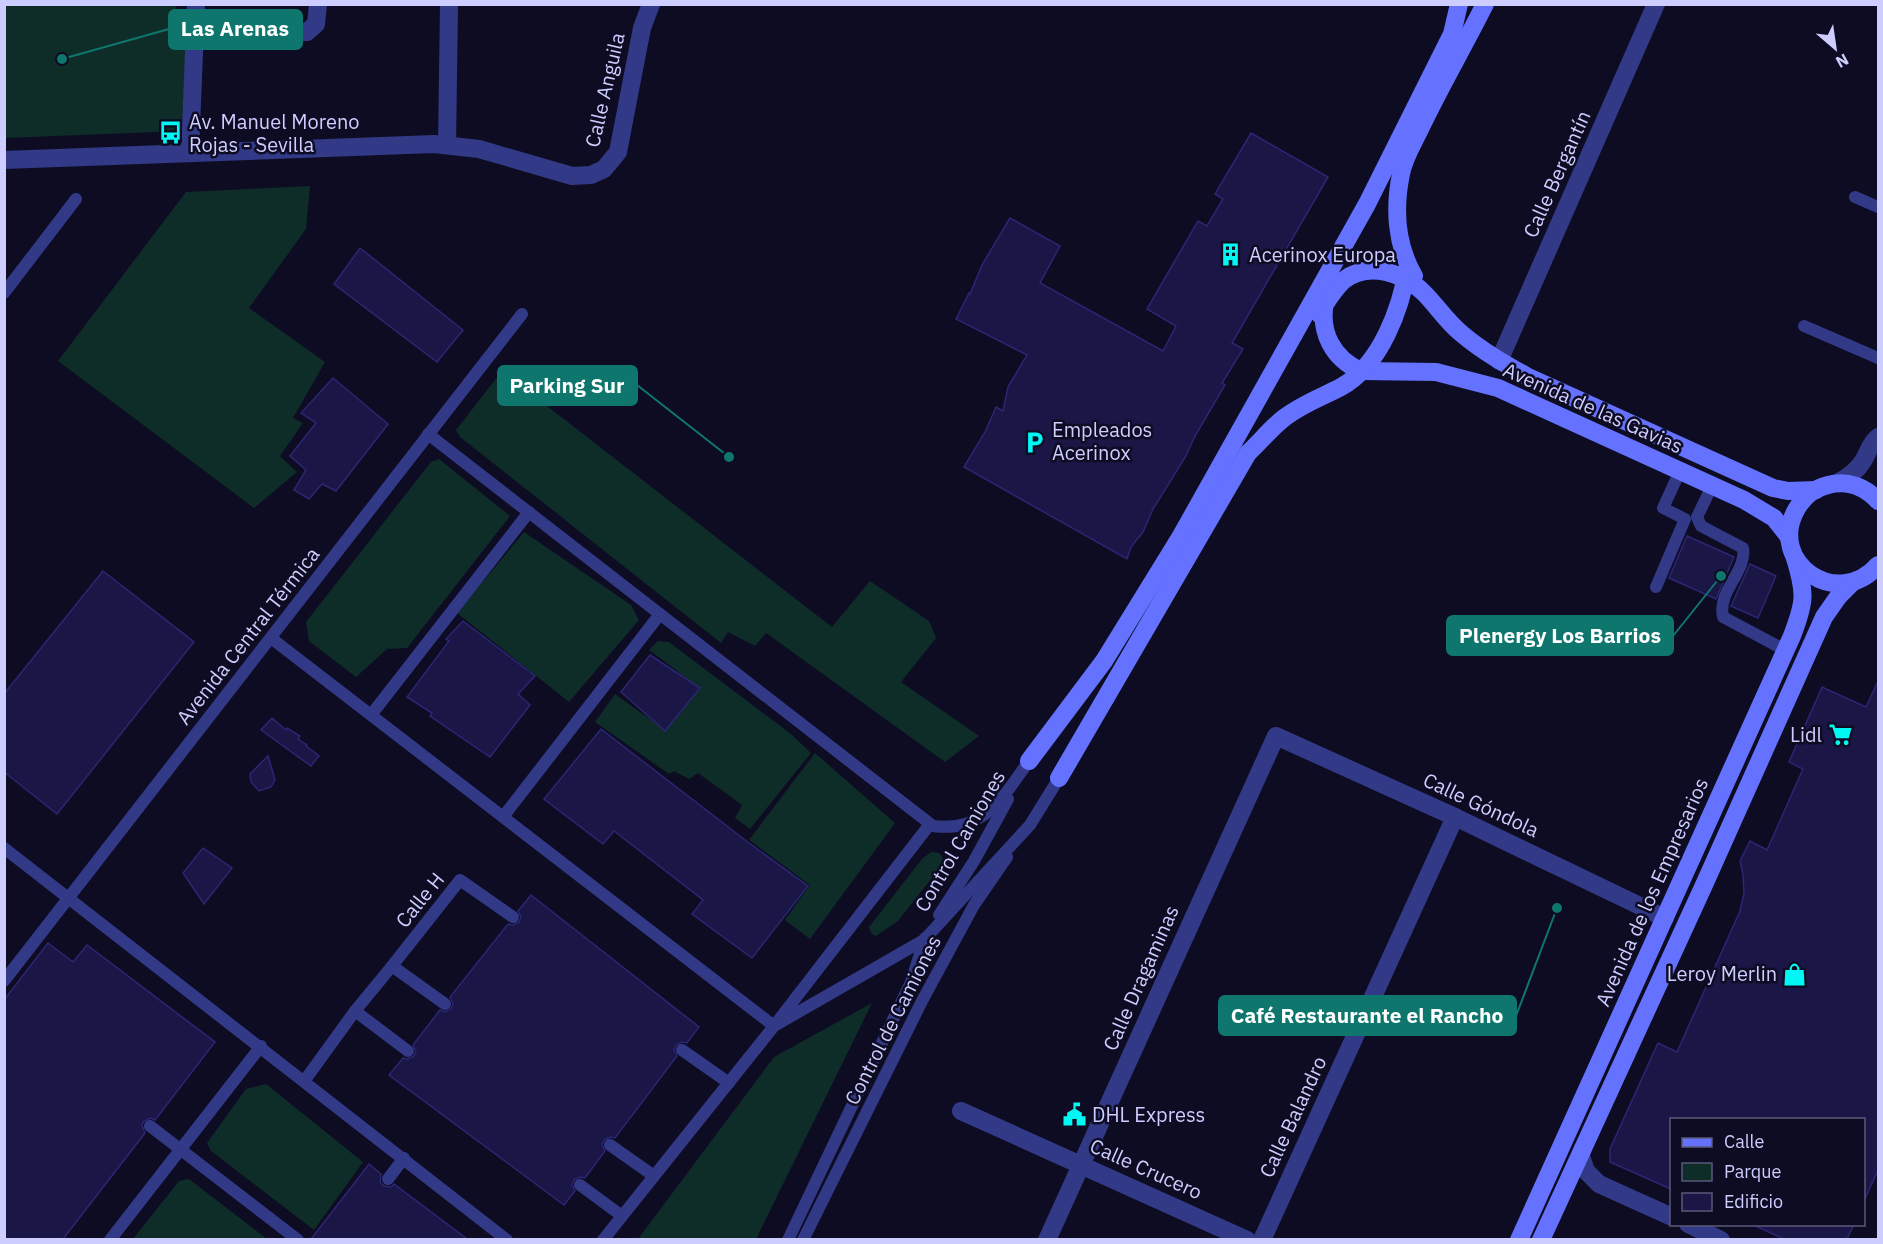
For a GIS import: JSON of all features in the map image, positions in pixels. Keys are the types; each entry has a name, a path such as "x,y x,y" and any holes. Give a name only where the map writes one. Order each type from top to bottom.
{"street":[{"path":"190,152 196,4"},
{"path":"194,37 307,32 316,24 318,4"},
{"path":"4,160 447,145 449,4"},
{"name":"Calle Anguila","path":"447,145 479,149 572,176 591,175 604,169 618,152 642,28 651,4"},
{"path":"1029,761 1104,661 1181,536 1322,286 1388,162 1452,34 1459,4"},
{"path":"1059,778 1248,453 1283,418 1343,386 1361,371 1382,345 1393,321 1407,272 1398,227 1397,198 1404,161 1485,4"},
{"name":"Calle Bergantín","path":"1499,361 1656,4"},
{"path":"1361,371 1341,359 1331,347 1324,329 1324,305 1330,287 1373,211 1388,162"},
{"path":"1242,426 1260,409 1280,380 1324,305 1343,281 1362,272 1377,270 1395,274 1407,272"},
{"name":"Avenida de las Gavias","path":"1407,272 1461,334 1499,361 1528,377 1773,488 1788,491 1816,490"},
{"name":"Avenida de las Gavias","path":"1361,371 1436,372 1498,388 1744,500 1774,518 1789,537"},
{"path":"1789,537 1790,524 1799,504 1816,490 1837,483 1857,469 1872,442 1878,437"},
{"path":"1837,483 1860,487 1878,501"},
{"name":"Avenida de los Empresarios","path":"1519,1239 1665,918 1802,608 1804,593 1789,537"},
{"path":"1795,558 1802,567 1820,580 1831,584 1853,582"},
{"path":"1540,1239 1704,885 1824,617 1838,597 1853,582 1877,570"},
{"name":"Calle Góndola","path":"1276,736 1455,817 1665,918"},
{"name":"Calle Dragaminas","path":"1047,1239 1276,736"},
{"name":"Calle Balandro","path":"1262,1239 1455,817"},
{"name":"Calle Crucero","path":"961,1111 1247,1239"},
{"path":"1582,1150 1581,1156 1586,1171 1599,1184 1670,1217"},
{"path":"1562,1192 1580,1185 1599,1184"},
{"path":"1692,1226 1721,1239"}],"lane":[{"path":"1855,197 1878,207"},
{"path":"4,292 76,199"},
{"name":"Avenida Central Térmica","path":"4,981 522,314"},
{"path":"1804,326 1878,358"},
{"path":"428,435 932,825 948,828 967,824 985,816 1029,761"},
{"path":"1680,471 1663,507 1691,518 1701,526 1743,548 1744,557 1721,608 1723,617 1785,650"},
{"path":"1656,587 1691,518 1712,486"},
{"path":"371,715 529,512"},
{"path":"503,817 660,614"},
{"path":"271,638 774,1026"},
{"name":"Control Camiones","path":"924,940 992,830 1029,761"},
{"path":"774,1026 924,940 1030,825 1059,778"},
{"path":"603,1239 932,825"},
{"name":"Control de Camiones","path":"803,1239 922,1001 974,905 1030,825"},
{"path":"4,848 507,1239"},
{"name":"Calle H","path":"305,1080 355,1011 460,880 513,917"},
{"path":"788,1239 911,982 924,940"},
{"path":"392,966 445,1004"},
{"path":"355,1011 408,1051"},
{"path":"110,1239 261,1046"},
{"path":"682,1050 729,1083"},
{"path":"150,1126 298,1239"},
{"path":"610,1145 654,1176"},
{"path":"388,1179 404,1158"},
{"path":"580,1185 622,1216"}],"green space":[{"path":"4,5 176,5 174,37 188,37 181,131 5,138"},
{"path":"310,186 306,229 249,308 325,362 293,418 303,423 280,456 297,472 254,508 58,361 186,192"},
{"path":"502,371 832,627 870,581 929,621 936,638 901,682 979,736 945,762 766,633 755,646 728,632 721,643 460,437 456,430"},
{"path":"439,459 510,516 407,648 387,649 356,677 309,641 306,622 431,462"},
{"path":"524,532 631,605 639,620 569,702 457,613"},
{"path":"658,641 669,642 791,734 811,753 750,829 735,818 742,805 698,773 689,779 674,771 669,774 595,722 615,694 665,730 700,688 649,650"},
{"path":"815,753 895,823 810,939 785,920 810,885 749,840"},
{"path":"931,852 939,853 943,858 939,869 898,921 876,936 872,934 869,927 922,859"},
{"path":"872,1003 756,1239 638,1239 774,1057"},
{"path":"266,1084 363,1162 314,1230 211,1151 207,1143 246,1089"},
{"path":"189,1179 267,1239 133,1239 179,1181"}],"building":[{"path":"1251,133 1328,177 1232,343 1243,349 1222,383 1225,385 1186,456 1153,509 1143,532 1131,547 1127,559 964,467 985,432 996,407 1003,411 1008,387 1027,355 956,319 982,265 1010,218 1060,246 1040,283 1163,351 1176,326 1147,309 1198,221 1207,226 1223,199 1215,194"},
{"path":"360,248 463,330 437,362 334,284"},
{"path":"333,378 388,424 336,491 322,484 309,499 294,490 306,470 290,456 316,423 301,413"},
{"path":"1687,536 1734,557 1716,599 1669,578"},
{"path":"1750,564 1776,576 1758,618 1731,606"},
{"path":"103,571 194,642 57,814 4,772 4,694"},
{"path":"463,621 535,676 518,694 530,705 490,757 430,716 432,713 407,697 449,641 446,639"},
{"path":"650,655 700,688 665,731 621,692"},
{"name":"Leroy Merlin","path":"1878,681 1878,1170 1865,1199 1865,1118 1670,1118 1670,1189 1610,1162 1610,1149 1658,1043 1677,1052 1740,911 1744,893 1740,861 1750,841 1767,850 1803,769 1789,762 1822,687 1866,707"},
{"path":"272,718 286,730 287,728 300,736 298,739 319,756 311,766 261,730"},
{"path":"601,729 808,886 752,958 692,914 703,900 614,831 603,844 544,799"},
{"path":"268,756 275,780 271,787 259,791 251,782 250,774"},
{"path":"203,848 232,868 204,904 183,873"},
{"path":"531,895 699,1027 687,1043 682,1042 676,1045 674,1050 677,1056 615,1138 610,1137 604,1140 602,1145 605,1151 585,1178 580,1177 574,1180 572,1185 575,1191 564,1205 389,1075 403,1058 408,1059 414,1056 416,1051 413,1045 440,1010 445,1012 451,1009 453,1004 450,997 508,924 513,925 519,922 521,917 518,911"},
{"path":"48,943 73,962 87,945 215,1042 155,1120 151,1118 144,1121 142,1125 145,1133 63,1239 4,1239 4,1000"},
{"path":"369,1164 381,1174 380,1182 384,1186 391,1187 394,1184 467,1239 311,1239"},
{"path":"1755,1226 1853,1226 1847,1239 1784,1239"}],"place":[{"name":"Las Arenas","path":"62,59"},
{"name":"Av. Manuel Moreno Rojas - Sevilla","path":"171,133"},
{"name":"Acerinox Europa","path":"1231,255"},
{"name":"Empleados Acerinox","path":"1034,442"},
{"name":"Parking Sur","path":"729,457"},
{"name":"Plenergy Los Barrios","path":"1721,576"},
{"name":"Lidl","path":"1840,735"},
{"name":"Café Restaurante el Rancho","path":"1557,908"},
{"name":"Leroy Merlin","path":"1795,974"},
{"name":"DHL Express","path":"1074,1115"}]}
